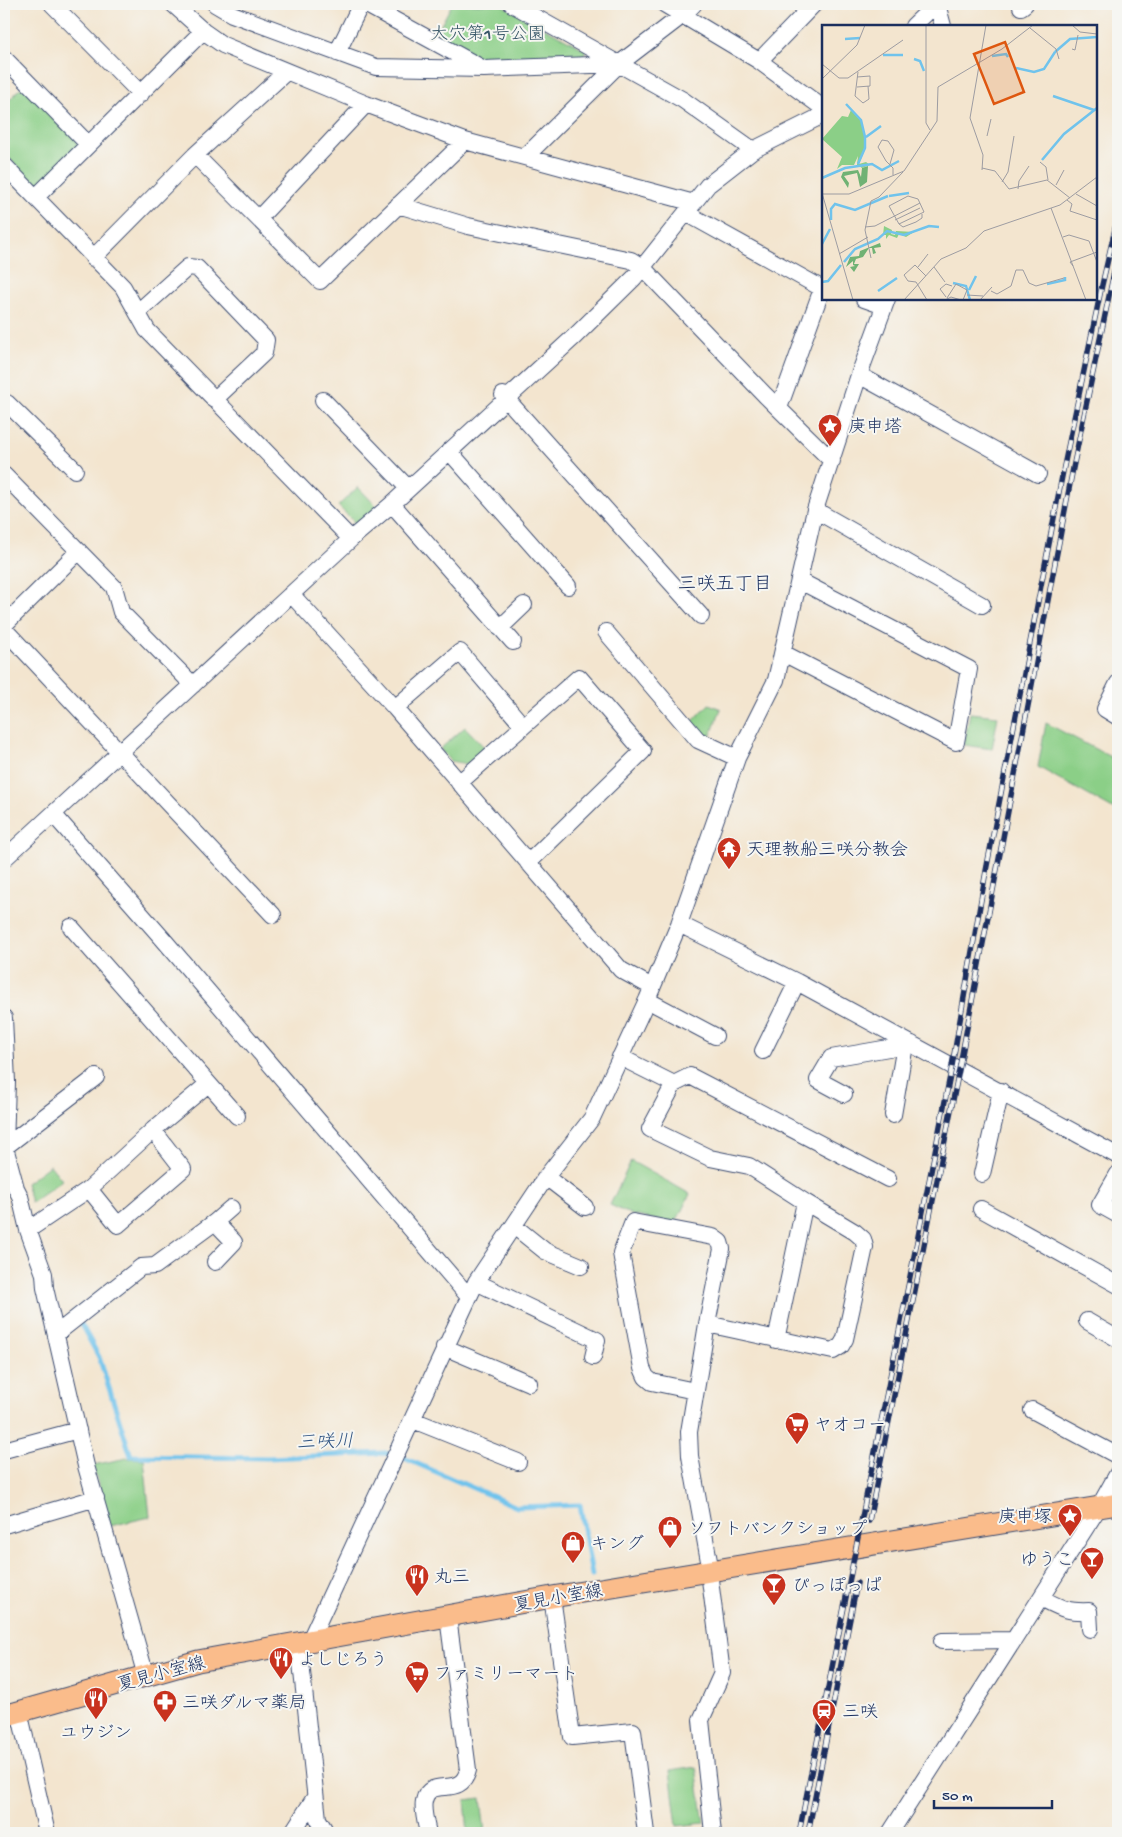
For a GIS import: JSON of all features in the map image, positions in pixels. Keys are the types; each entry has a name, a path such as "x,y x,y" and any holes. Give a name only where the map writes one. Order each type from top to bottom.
{"main road":[{"name":"夏見小室線","path":"12,1714 198,1662 552,1597 1109,1505"}],"street":[{"path":"52,4 141,94"},
{"path":"173,4 201,29 223,45 366,104 464,141 525,157 690,208 822,288"},
{"path":"337,53 361,4"},
{"path":"365,4 484,69"},
{"path":"512,4 684,100 753,150"},
{"path":"4,859 54,815 120,751 351,539 392,504 504,397 575,336 634,278 708,185 753,150 821,118 759,61 689,9 664,4"},
{"path":"759,61 814,4"},
{"path":"914,25 936,4 943,25"},
{"path":"36,197 141,94 201,29 206,18 217,5 232,14 376,67 484,69 619,64"},
{"path":"525,157 619,64 689,9"},
{"path":"4,58 88,144"},
{"path":"93,258 195,155 286,72"},
{"path":"259,218 366,104"},
{"path":"195,155 320,281 464,141"},
{"path":"4,165 122,287 147,330 351,539"},
{"path":"398,205 468,226 631,260 642,267 832,461"},
{"path":"138,312 188,267 198,268 266,340 264,353 214,400"},
{"path":"779,408 822,292"},
{"path":"325,1833 318,1819 315,1797 304,1643 412,1420 472,1289 546,1177 592,1118 679,924 737,758 776,680 816,510 859,375 885,302 871,300"},
{"path":"859,375 1038,474"},
{"path":"504,397 701,616"},
{"path":"322,400 408,488"},
{"path":"4,406 6,403 75,470"},
{"path":"449,451 568,586"},
{"path":"4,475 114,586 121,612 193,685"},
{"path":"392,504 513,642"},
{"path":"816,510 982,605"},
{"path":"79,551 4,627 273,915"},
{"path":"783,653 956,742 969,669 800,581"},
{"path":"291,594 395,708 621,970 649,993 715,1036"},
{"path":"500,628 524,605"},
{"path":"606,632 698,740 737,758"},
{"path":"395,708 460,652 523,726"},
{"path":"458,783 579,677 643,751 528,863"},
{"path":"1118,683 1105,709 1118,717"},
{"path":"54,815 472,1289 597,1340 593,1357"},
{"path":"679,924 797,982 908,1045 1001,1091 1118,1156"},
{"path":"71,927 236,1116"},
{"path":"763,1051 797,982"},
{"path":"4,1018 7,1082 5,1147 28,1230 44,1274 45,1288 78,1430 146,1676"},
{"path":"844,1094 818,1080 832,1058 908,1045"},
{"path":"893,1116 908,1045"},
{"path":"620,1057 674,1084"},
{"path":"707,1324 833,1351 841,1346 845,1339 864,1247 862,1239 855,1232 749,1166 710,1158 650,1129 674,1084 690,1076 888,1179"},
{"path":"5,1147 96,1077"},
{"path":"28,1230 89,1190 153,1130 208,1084"},
{"path":"982,1174 1001,1091"},
{"path":"89,1190 118,1225 183,1170 153,1130"},
{"path":"1118,1174 1100,1205 1118,1215"},
{"path":"546,1177 585,1207"},
{"path":"776,1340 805,1202"},
{"path":"56,1334 141,1267 155,1266 231,1208"},
{"path":"981,1209 1118,1286"},
{"path":"214,1262 234,1242 215,1222"},
{"path":"695,1391 652,1382 646,1377 642,1368 621,1253 633,1222 714,1237 720,1242 722,1249 689,1432 690,1456 710,1572 722,1673 701,1720 713,1833"},
{"path":"514,1226 545,1251 581,1266"},
{"path":"1087,1321 1118,1338"},
{"path":"444,1347 529,1383"},
{"path":"1032,1410 1118,1456"},
{"path":"412,1420 518,1462"},
{"path":"4,1450 78,1430"},
{"path":"892,1833 1041,1598 1109,1505 1118,1473"},
{"path":"4,1525 96,1498"},
{"path":"552,1597 572,1738 633,1731 646,1833"},
{"path":"1041,1598 1072,1612 1089,1611 1090,1629"},
{"path":"428,1833 424,1802 426,1795 431,1790 463,1783 468,1770 448,1617"},
{"path":"942,1641 1014,1640"},
{"path":"12,1714 47,1833"},
{"path":"292,1833 315,1797"}],"green space":[{"name":"大穴第1号公園","path":"452,4 500,4 586,50 582,59 482,63 435,36"},
{"path":"24,85 79,141 79,148 41,185 34,185 4,153 4,105"},
{"path":"358,487 378,508 358,526 338,506"},
{"path":"709,704 721,709 710,737 703,734 692,722"},
{"path":"970,713 998,716 992,749 964,745"},
{"path":"1046,723 1118,761 1118,812 1038,767"},
{"path":"465,727 485,748 467,764 450,761 440,749"},
{"path":"631,1161 690,1194 675,1224 632,1215 610,1205"},
{"path":"50,1165 62,1180 31,1203 26,1183"},
{"path":"127,1458 144,1459 150,1517 110,1526 93,1465"},
{"path":"696,1767 704,1823 677,1826 670,1771"},
{"path":"481,1798 485,1833 468,1833 465,1800"}],"waterway":[{"name":"三咲川","path":"81,1324 99,1357 131,1456 267,1458 385,1453 404,1458 517,1507 580,1505 592,1575"}],"railway":[{"path":"799,1833 952,1066 986,871 1064,466 1118,216"},
{"path":"869,1521 959,1070 1073,468 1118,253"},
{"path":"808,1833 857,1583"}],"place":[{"name":"庚申塔","path":"830,447"},
{"name":"天理教船三咲分教会","path":"729,870"},
{"name":"ヤオコー","path":"797,1445"},
{"name":"庚申塚","path":"1070,1537"},
{"name":"ソフトバンクショップ","path":"670,1549"},
{"name":"キング","path":"573,1564"},
{"name":"ゆうこ","path":"1092,1580"},
{"name":"丸三","path":"417,1597"},
{"name":"ぴっぽっぱ","path":"774,1606"},
{"name":"よしじろう","path":"281,1680"},
{"name":"ファミリーマート","path":"417,1694"},
{"name":"ユウジン","path":"96,1720"},
{"name":"三咲ダルマ薬局","path":"165,1723"},
{"name":"三咲","path":"824,1732"}],"district":[{"name":"三咲五丁目","path":"725,582"}]}
